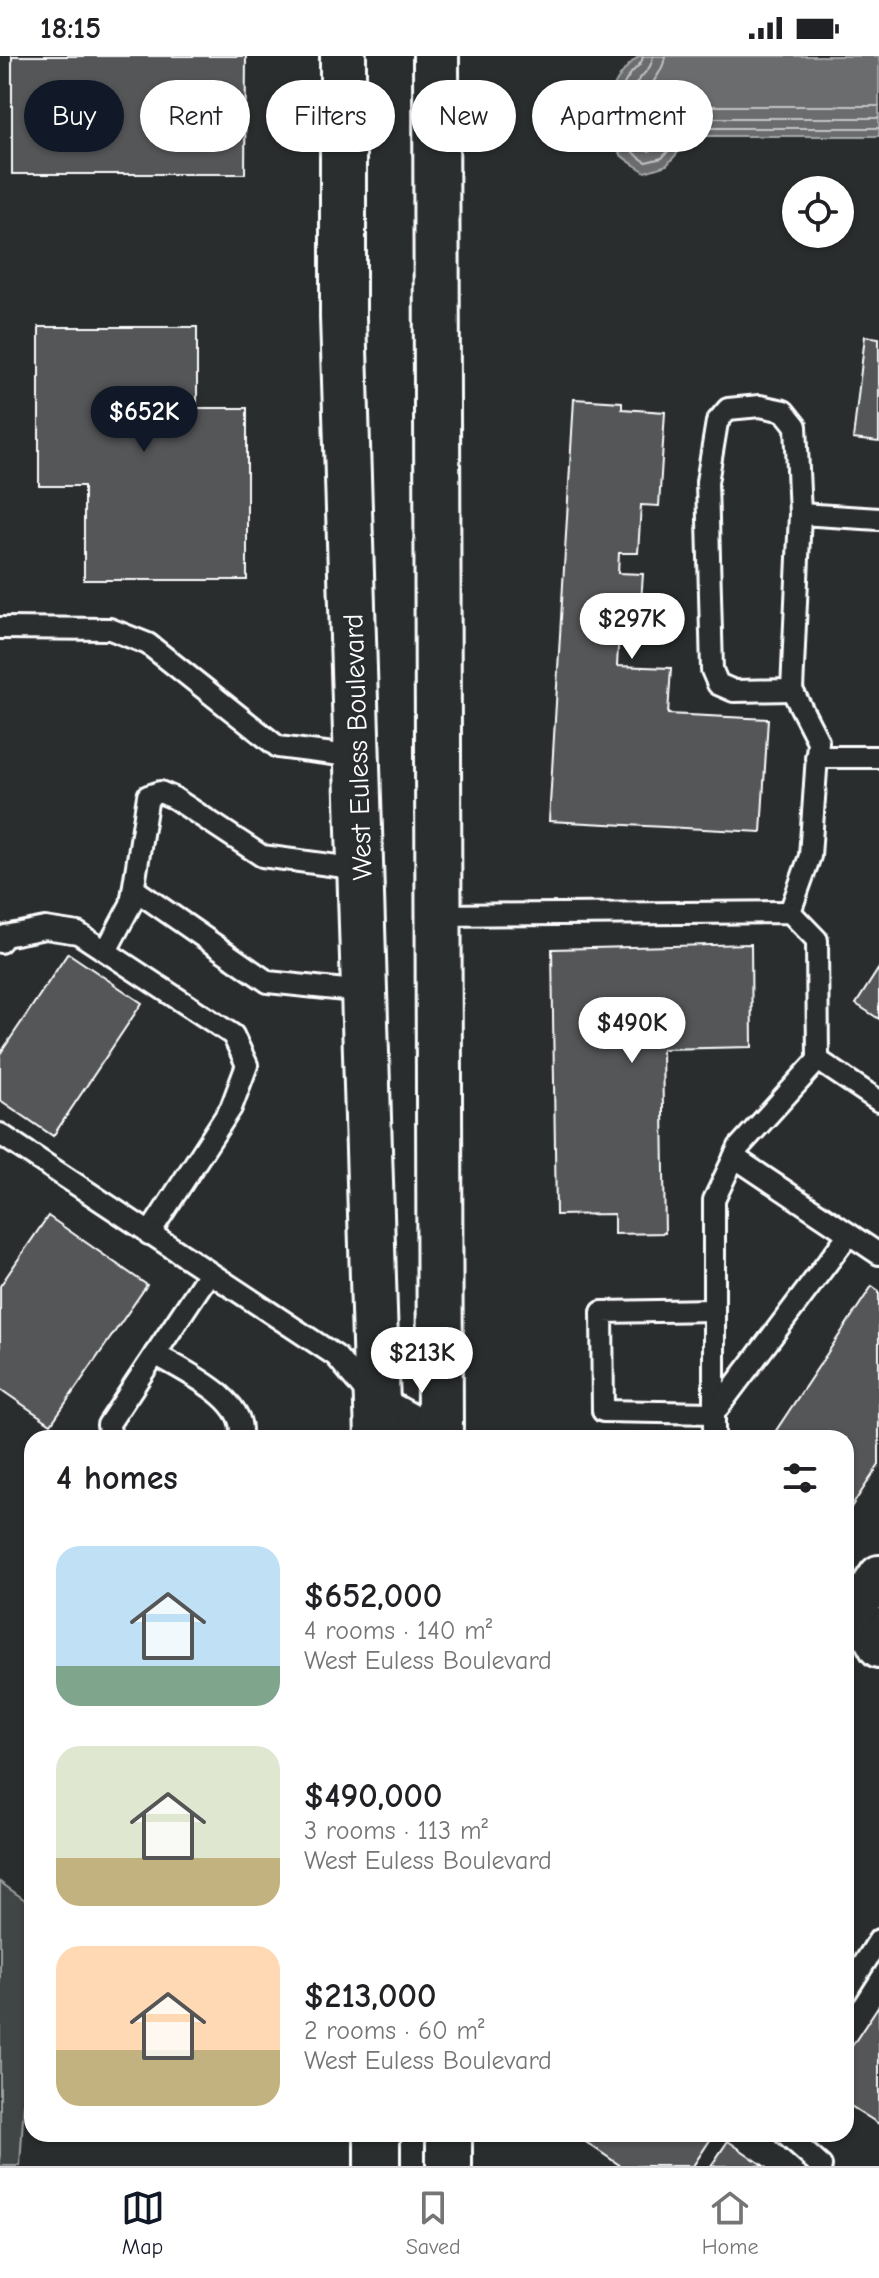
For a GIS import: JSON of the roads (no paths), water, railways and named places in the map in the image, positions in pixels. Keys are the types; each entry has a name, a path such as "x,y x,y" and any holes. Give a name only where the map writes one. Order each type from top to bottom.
{"main road":[{"name":"West Euless Boulevard","path":"343,56 343,317 378,1422"},
{"path":"436,56 438,1430"},
{"path":"377,2142 377,2166"},
{"path":"449,2142 449,2166"}],"street":[{"path":"378,1422 408,1430"},
{"path":"854,1601 879,1575"},
{"path":"854,1606 879,1648"}],"lane":[{"path":"790,912 810,856 818,741 792,690 800,514 796,426 784,411 760,406 728,409 717,422 707,482 712,670 718,684 734,691 792,690"},
{"path":"800,514 879,519"},
{"path":"0,628 110,629 148,644 278,747 357,757"},
{"path":"816,757 879,757"},
{"path":"106,951 131,904 148,796 160,792 262,856 360,869"},
{"path":"134,889 268,982 364,992"},
{"path":"438,915 790,912 817,940 818,1060 739,1147 714,1200 714,1430"},
{"path":"0,942 5,936 45,928 78,933 233,1035 247,1065 231,1108 149,1234"},
{"path":"818,1060 879,1101"},
{"path":"0,1134 336,1356 378,1422"},
{"path":"734,1157 879,1254"},
{"path":"714,1413 849,1234"},
{"path":"110,1430 108,1425 209,1273"},
{"path":"713,1310 602,1312 603,1411 714,1413"},
{"path":"155,1354 224,1397 239,1414 242,1430"},
{"path":"854,1979 879,1940"},
{"path":"794,2142 821,2166"}],"water":[{"path":"639,56 879,56 879,136 713,136 713,80 618,80"},
{"path":"678,152 667,165 645,172 619,153"}]}
